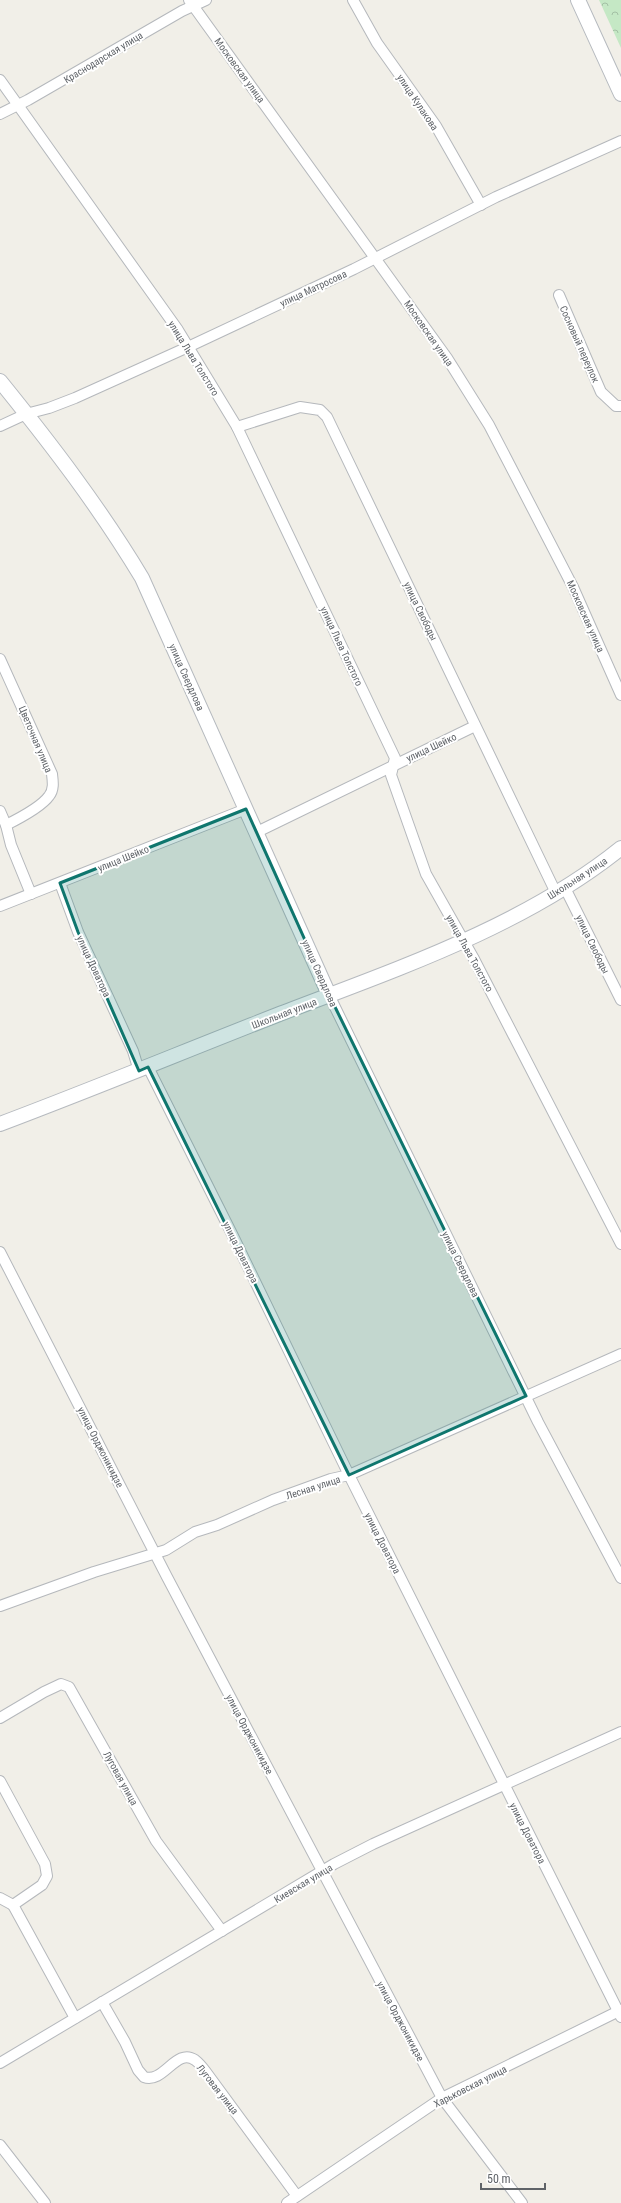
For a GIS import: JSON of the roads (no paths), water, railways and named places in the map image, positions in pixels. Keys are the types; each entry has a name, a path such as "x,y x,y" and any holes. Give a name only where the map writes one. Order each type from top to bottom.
{"street":[{"name":"Краснодарская улица","path":"0,114 19,105 191,3 206,0"},
{"name":"улица Кулакова","path":"353,0 377,42 436,126 481,205"},
{"path":"578,0 621,94"},
{"name":"Московская улица","path":"191,3 447,358 489,425 573,587 621,695"},
{"name":"улица Льва Толстого","path":"0,80 178,330 237,427 395,758 391,775 426,874 464,940 621,1244"},
{"name":"улица Матросова","path":"0,426 26,414 49,408 69,400 188,347 481,205 621,141"},
{"name":"Сосновый переулок","path":"559,295 601,392 616,406 621,406"},
{"name":"улица Свердлова","path":"0,381 108,524 142,578 330,996 526,1396 621,1578"},
{"name":"улица Свободы","path":"237,427 300,407 320,410 327,417 476,726 560,890 621,1000"},
{"name":"Цветочная улица","path":"0,659 52,774 53,782 47,798 6,825"},
{"name":"улица Шейко","path":"256,832 394,764 476,726"},
{"name":"улица Шейко","path":"0,906 246,809"},
{"path":"0,811 6,825 11,845 32,894"},
{"name":"Школьная улица","path":"0,1124 144,1069 277,1015 330,996 464,940 560,890 596,868 621,848"},
{"name":"улица Доватора","path":"60,883 78,932 133,1052 144,1069 233,1236 349,1475 620,2013"},
{"name":"улица Орджоникидзе","path":"0,1252 154,1552 442,2098 522,2203"},
{"name":"Лесная улица","path":"0,1606 154,1552 166,1550 195,1532 217,1525 273,1500 331,1479 349,1475 414,1445 503,1408 526,1396 621,1354"},
{"name":"Луговая улица","path":"0,1718 44,1692 61,1684 70,1688 156,1841 222,1931"},
{"name":"Киевская улица","path":"0,2063 322,1871 373,1844 621,1732"},
{"path":"0,1781 45,1864 47,1876 42,1885 13,1905"},
{"path":"0,1898 13,1905 75,2018"},
{"name":"Луговая улица","path":"102,2002 125,2042 138,2070 144,2076 155,2077 180,2059 187,2057 195,2060 206,2072 297,2196"},
{"name":"Харьковская улица","path":"287,2203 442,2098 620,2013"},
{"path":"0,2145 46,2203"}]}
